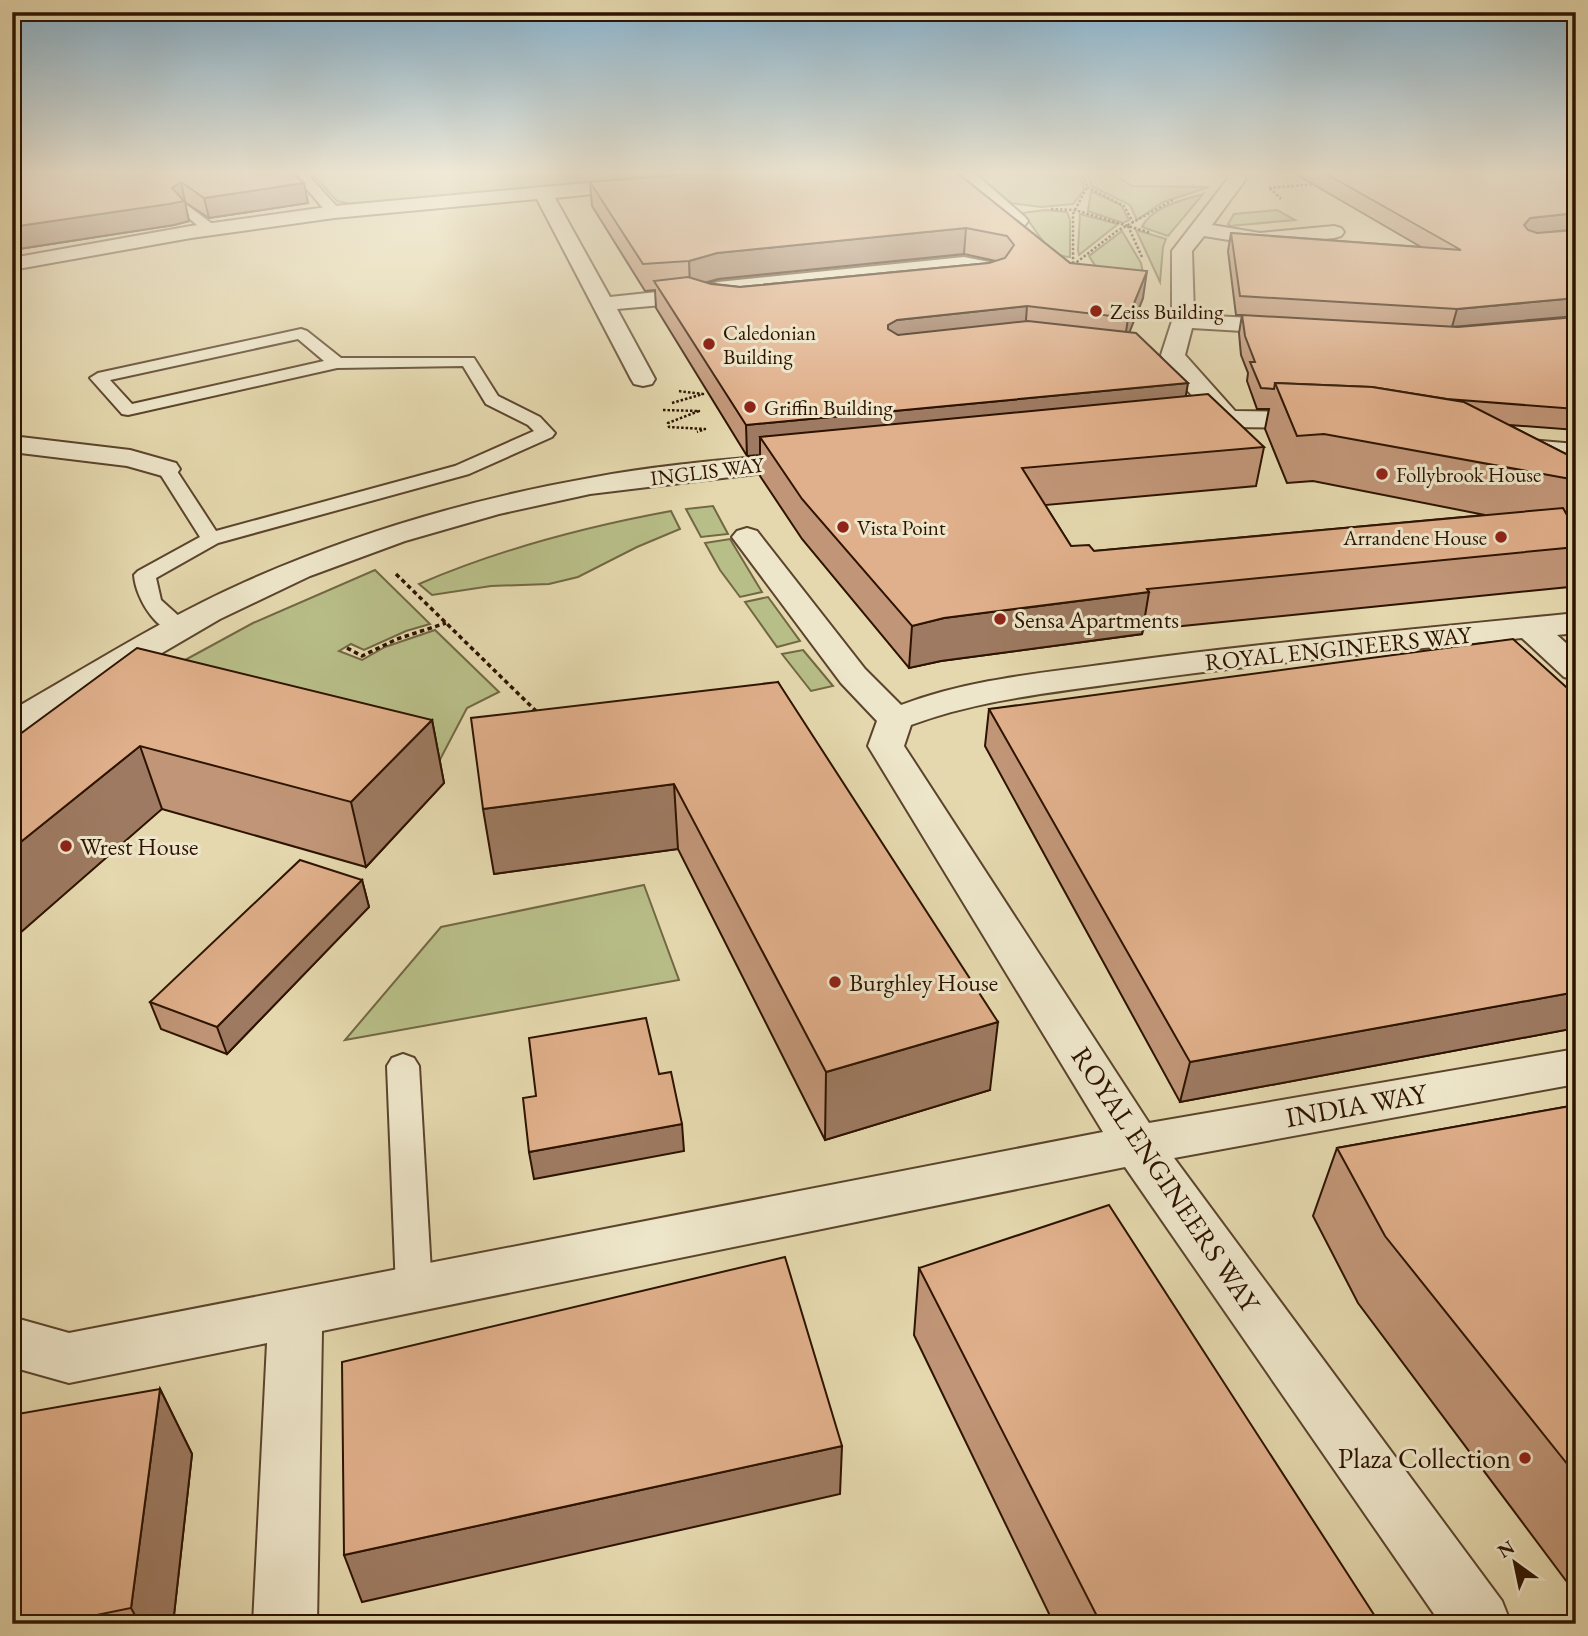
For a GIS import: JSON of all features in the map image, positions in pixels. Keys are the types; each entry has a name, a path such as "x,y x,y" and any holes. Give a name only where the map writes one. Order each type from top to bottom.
{"street":[{"path":"12,264 101,248"},
{"path":"573,248 643,379"},
{"path":"1184,248 1182,251 1183,321 1167,355 1228,419"},
{"path":"603,304 685,296"},
{"path":"1183,321 1310,328"},
{"path":"1162,425 1228,419 1348,422"},
{"path":"1481,442 1576,452"},
{"path":"12,444 130,458 166,469"},
{"name":"INGLIS WAY","path":"12,725 211,611 321,562 418,528 498,505 617,482 841,457"},
{"path":"747,537 853,676 895,719"},
{"name":"ROYAL ENGINEERS WAY","path":"1479,1624 1137,1145 886,746 895,719 940,702 1011,688 1203,661 1576,623"},
{"path":"1531,629 1576,670"},
{"name":"INDIA WAY","path":"12,1342 69,1358 1137,1145 1576,1066"},
{"path":"285,1624 295,1313"}],"lane":[{"path":"964,261 999,268 1002,273 995,280 740,307 713,304 685,296 718,286 964,261"},
{"path":"181,628 153,606 145,595 145,575 211,539 462,470 546,433 534,421 492,400 468,361 337,363 128,410 98,378 301,334 337,363"},
{"path":"166,469 211,539"},
{"path":"402,1066 414,1289"}],"path":[{"path":"1073,248 1073,265"},
{"path":"995,280 1018,279 1073,265 1093,248"},
{"path":"643,379 650,389 703,394 659,408 660,410"},
{"path":"660,410 699,411 668,423"},
{"path":"660,410 669,427 705,429 695,433"},
{"path":"394,573 539,714"},
{"path":"347,648 362,656 397,639 446,623"}],"green space":[{"path":"1050,248 1070,248 1070,257 1062,256"},
{"path":"1078,248 1087,248 1079,255"},
{"path":"1099,248 1132,248 1141,263 1144,278 1096,267 1089,256"},
{"path":"1144,248 1163,248 1160,282"},
{"path":"713,506 728,534 701,537 686,509"},
{"path":"671,511 680,529 578,577 549,584 491,586 432,595 419,584 480,560 543,540"},
{"path":"730,539 762,592 740,597 705,543"},
{"path":"375,570 430,624 406,631 364,650 351,644 339,651 362,660 385,647 435,630 499,692 467,708 434,771 185,660 253,623"},
{"path":"768,597 800,641 777,647 745,602"},
{"path":"803,650 833,686 811,691 782,654"},
{"path":"644,885 679,980 345,1040 441,927"}],"building":[{"path":"633,248 763,248 717,253 689,261 643,264"},
{"path":"1012,248 1052,248 1070,263 1147,271 1128,318 1027,306 897,320 888,325 888,329 898,335 1028,321 1136,333 1188,383 746,425 654,281 688,277 711,284 740,287 989,263 1005,258"},
{"path":"1233,248 1439,248 1461,250 1458,248 1576,248 1576,298 1457,309 1240,296"},
{"path":"1242,315 1458,327 1576,317 1576,409 1447,399 1372,387 1275,383 1274,389 1261,388 1250,362 1255,362 1245,336"},
{"path":"1275,383 1372,387 1464,402 1576,459 1576,480 1324,434 1297,436"},
{"path":"1208,394 1264,447 1022,468 1071,546 1089,545 1094,551 1563,508 1576,531 1576,547 1147,589 1149,592 944,618 912,626 802,499 760,437"},
{"path":"1513,639 1576,696 1576,992 1190,1062 989,709"},
{"path":"137,648 432,720 351,802 140,746 12,849 12,740"},
{"path":"778,682 998,1022 826,1072 674,784 483,809 471,718"},
{"path":"300,860 362,880 217,1027 150,1002"},
{"path":"646,1018 659,1074 671,1072 682,1124 529,1152 523,1098 536,1096 529,1038"},
{"path":"1576,1105 1576,1475 1385,1236 1337,1148"},
{"path":"1109,1205 1380,1624 1101,1624 919,1268"},
{"path":"785,1257 842,1446 344,1555 342,1362"},
{"path":"160,1389 131,1608 53,1624 12,1624 12,1415"}],"place":[{"name":"Zeiss Building","path":"1096,311"},
{"name":"Caledonian Building","path":"709,344"},
{"name":"Griffin Building","path":"750,407"},
{"name":"Follybrook House","path":"1382,474"},
{"name":"Vista Point","path":"843,527"},
{"name":"Arrandene House","path":"1501,537"},
{"name":"Sensa Apartments","path":"1000,619"},
{"name":"Wrest House","path":"66,846"},
{"name":"Burghley House","path":"835,982"},
{"name":"Plaza Collection","path":"1525,1458"}]}
